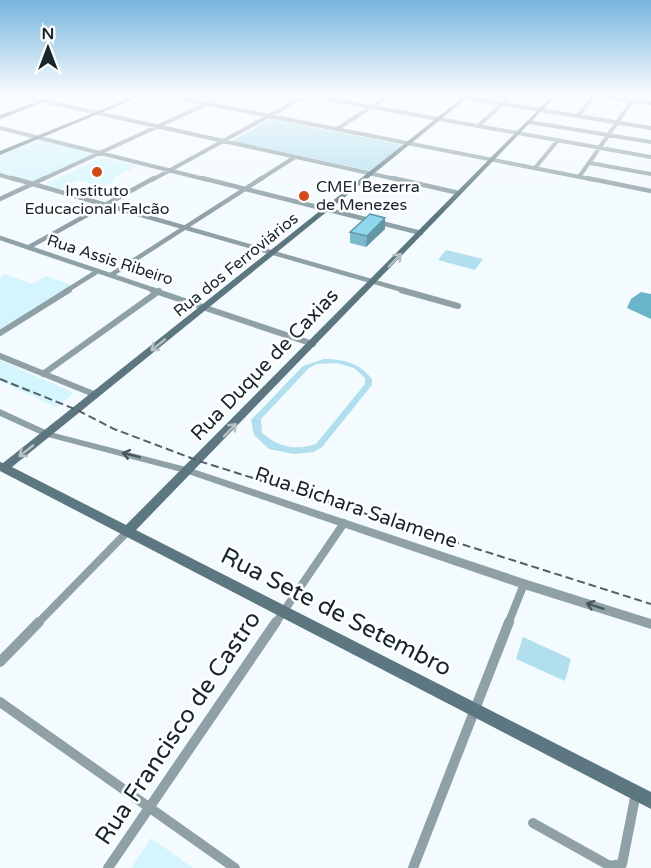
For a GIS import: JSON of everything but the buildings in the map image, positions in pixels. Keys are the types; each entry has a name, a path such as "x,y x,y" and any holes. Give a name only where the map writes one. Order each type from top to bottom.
{"main road":[{"path":"0,153 44,135"},
{"name":"Rua dos Ferroviários","path":"47,434 420,135"},
{"name":"Rua Duque de Caxias","path":"129,530 517,135"},
{"path":"1,468 47,434"},
{"name":"Rua Sete de Setembro","path":"1,468 129,530 651,801"}],"street":[{"path":"27,135 421,233"},
{"path":"0,199 141,135"},
{"path":"192,135 459,193"},
{"path":"29,247 235,135"},
{"path":"365,135 651,191"},
{"path":"527,135 651,157"},
{"path":"606,135 651,142"},
{"path":"579,177 609,135"},
{"path":"535,168 558,140"},
{"path":"111,275 295,157"},
{"path":"590,163 651,174"},
{"path":"0,175 458,306"},
{"name":"Rua Assis Ribeiro","path":"0,238 313,344"},
{"path":"0,333 98,271"},
{"path":"43,374 159,291"},
{"path":"0,356 96,395"},
{"name":"Rua Bichara Salamene","path":"0,412 47,434 187,470 524,584 651,624"},
{"name":"Rua Francisco de Castro","path":"108,868 345,523"},
{"name":"Rua Duque de Caxias","path":"0,662 129,530"},
{"path":"413,868 524,584"},
{"path":"0,702 236,868"},
{"path":"533,823 610,866 616,867 622,864 636,793"}],"shaded area":[{"path":"244,135 350,135 403,145 371,171 232,141"},
{"path":"39,139 95,154 34,182 0,172 0,156"},
{"name":"Instituto Educacional Falcão","path":"102,157 137,166 112,179 116,180 104,187 78,180 61,189 45,184"},
{"path":"446,250 483,259 475,270 438,260"},
{"path":"5,274 32,284 46,276 72,285 0,330 0,277"},
{"path":"641,292 651,294 651,319 627,308 631,299"},
{"path":"324,359 344,361 362,369 372,379 372,385 322,447 314,452 293,454 269,449 254,435 251,420 303,366","holes":["336,363 354,368 365,378 365,384 316,444 301,447 287,446 275,442 262,433 261,419 309,368 317,364"]},
{"path":"0,360 74,393 56,407 0,381"},
{"path":"523,637 571,659 565,681 516,659"},
{"path":"151,838 193,868 131,868"}],"railway":[{"path":"0,379 77,410 114,429 199,461 651,604"}],"place":[{"name":"Instituto Educacional Falcão","path":"97,172"},
{"name":"CMEI Bezerra de Menezes","path":"304,196"}]}
